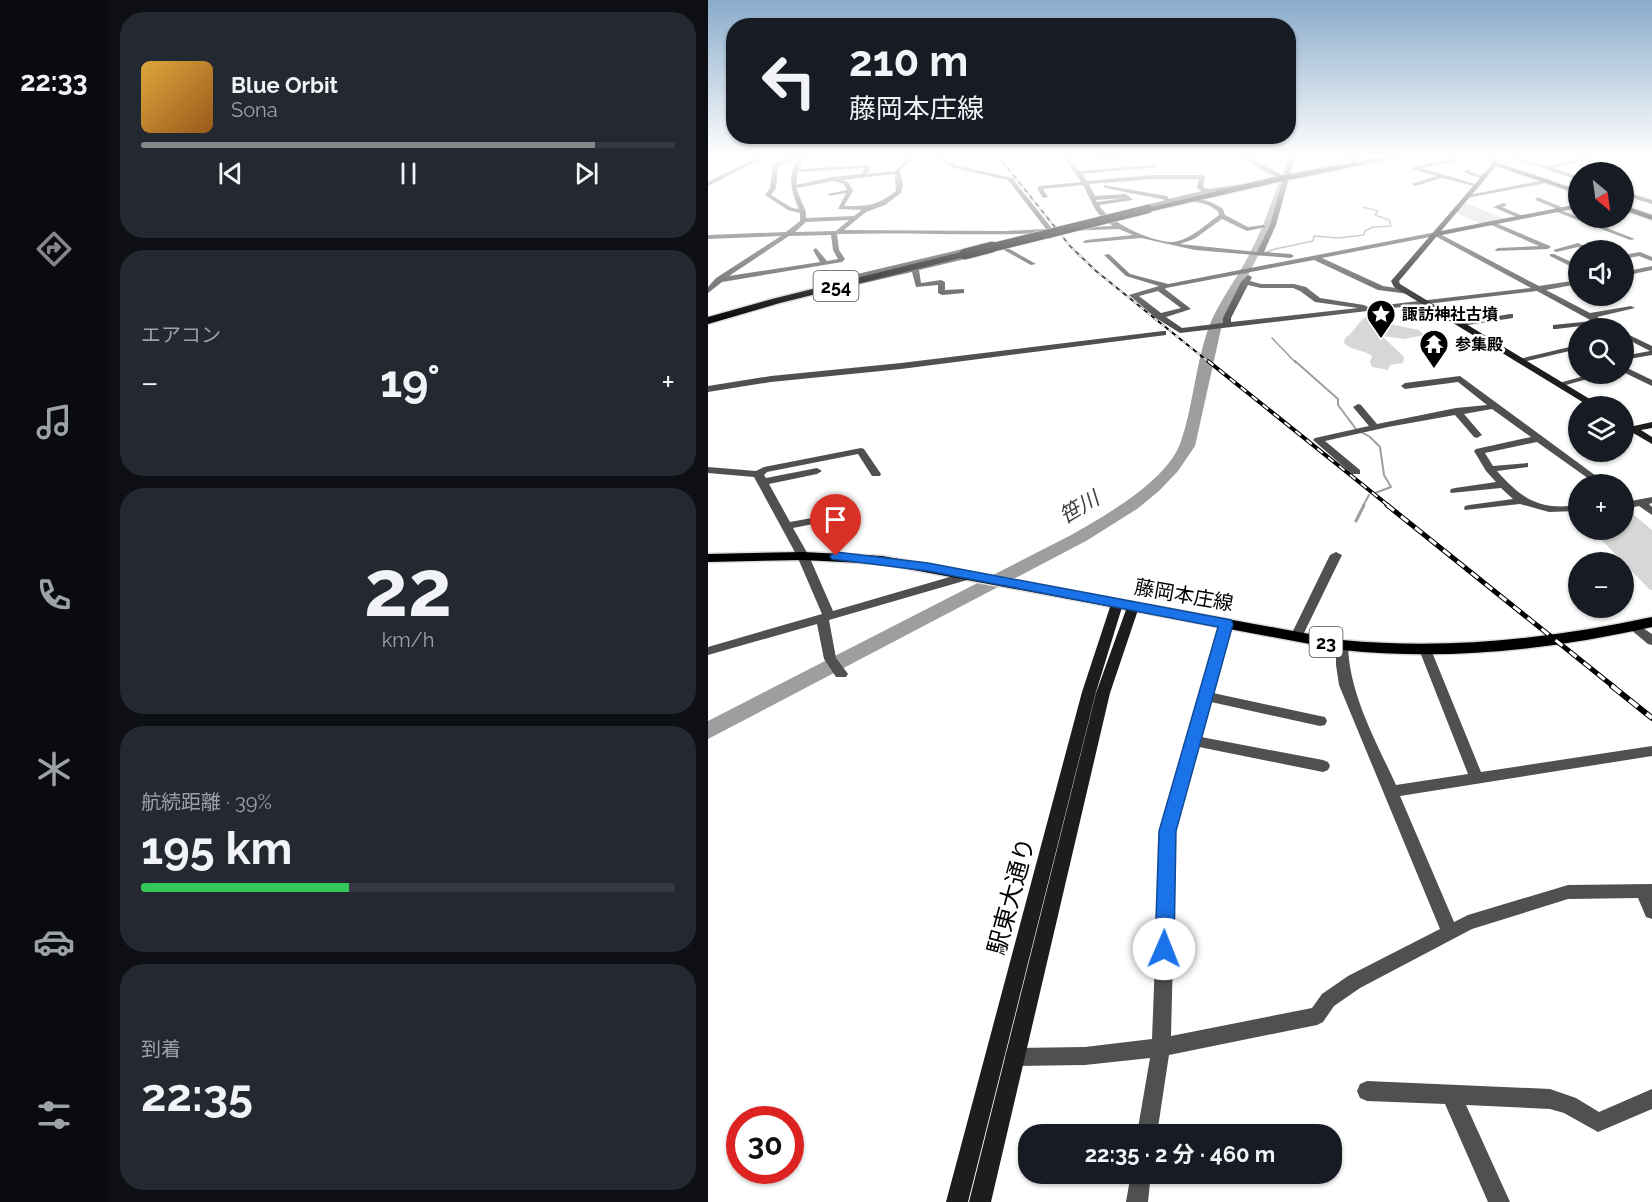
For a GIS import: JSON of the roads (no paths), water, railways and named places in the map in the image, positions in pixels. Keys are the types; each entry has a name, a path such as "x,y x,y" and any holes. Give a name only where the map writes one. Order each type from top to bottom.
{"highway":[{"name":"254","path":"708,321 820,290 1137,213"}],"main road":[{"name":"藤岡本庄線","path":"708,558 803,556 882,560 1342,645 1426,652 1516,647 1652,622"}],"street":[{"path":"798,213 804,216 858,218"},
{"path":"836,232 863,213"},
{"path":"820,290 852,278 989,244 1023,238 1055,236 1036,213"},
{"path":"1101,213 1111,222 1143,236 1173,244 1204,250 1262,256 1311,257 1327,262 1381,288 1406,292"},
{"path":"1073,230 1070,225 1117,213"},
{"path":"1111,222 1139,213"},
{"path":"1220,325 1227,318 1252,268 1262,256 1276,213"},
{"path":"1453,213 1398,277 1395,281 1397,285 1579,396"},
{"path":"1511,213 1521,217"},
{"path":"1542,213 1252,268 1133,295 1180,331 1220,325 1429,305 1568,284"},
{"path":"1567,213 1632,239 1629,240"},
{"path":"708,291 718,280 786,236 804,216"},
{"path":"1173,244 1192,238 1222,216 1247,229 1263,227"},
{"path":"1491,223 1548,247 1568,252"},
{"path":"1050,231 1122,227"},
{"path":"1394,231 1408,239"},
{"path":"708,237 786,236 836,232 942,232 1023,238"},
{"path":"718,280 825,264 842,259 836,250 836,232"},
{"path":"940,241 942,232"},
{"path":"964,233 964,236 1002,249 1033,264"},
{"path":"1436,234 1593,318"},
{"path":"1086,242 1143,236"},
{"path":"820,290 868,282 1002,249 1023,238"},
{"path":"1498,250 1548,247"},
{"path":"1568,248 1552,255 1568,263"},
{"path":"936,258 938,249"},
{"path":"816,250 825,264"},
{"path":"1634,255 1640,254 1652,259"},
{"path":"1107,255 1128,275 1168,286"},
{"path":"1634,272 1652,268"},
{"path":"1634,269 1638,271"},
{"path":"915,270 919,285 941,282 942,293 961,291"},
{"path":"1245,282 1261,286 1294,286 1303,289 1318,300 1380,310"},
{"path":"1159,288 1187,309 1159,316"},
{"path":"1589,316 1630,308"},
{"path":"1461,324 1510,316"},
{"path":"1556,327 1568,326"},
{"path":"708,388 1163,333"},
{"path":"1634,341 1652,351"},
{"path":"1519,360 1568,349"},
{"path":"1634,355 1652,351"},
{"path":"1634,374 1652,383"},
{"path":"1405,386 1460,379 1589,474"},
{"path":"1559,384 1568,382"},
{"path":"1356,472 1318,440 1375,426 1494,406"},
{"path":"1358,407 1375,426"},
{"path":"1456,411 1477,435"},
{"path":"1634,429 1652,424"},
{"path":"1634,429 1652,441"},
{"path":"1522,501 1490,469 1479,451 1540,438"},
{"path":"841,674 830,659 825,616 803,556 761,478 764,470 861,451 876,474"},
{"path":"1490,469 1524,465"},
{"path":"708,470 761,478 816,471"},
{"path":"1455,491 1505,484"},
{"path":"1634,504 1652,500"},
{"path":"1469,508 1522,501 1568,511"},
{"path":"1640,502 1652,512"},
{"path":"786,526 833,517"},
{"path":"1296,637 1336,555"},
{"path":"708,651 825,616 977,577"},
{"name":"駅東大通り","path":"980,1202 1125,605"},
{"name":"駅東大通り","path":"957,1202 1089,692 1125,605"},
{"path":"1149,1124 1161,1047 1168,831 1226,624"},
{"path":"1634,626 1652,641"},
{"path":"1342,645 1342,665 1346,685 1450,932"},
{"path":"1426,652 1477,779"},
{"path":"1204,696 1320,721"},
{"path":"1192,740 1323,766"},
{"path":"1391,792 1652,751"},
{"path":"1014,1057 1085,1056 1161,1047 1317,1016 1328,1000 1354,982 1468,923 1568,892 1648,892 1652,912"},
{"path":"1367,1091 1550,1099 1569,1105 1598,1122 1652,1099"},
{"path":"1451,1095 1499,1202"},
{"path":"1137,1202 1139,1184"}],"waterway":[{"name":"笹川","path":"708,731 1079,538 1131,506 1153,488 1173,468 1187,446 1215,329 1236,285 1254,256 1273,213"},
{"path":"1253,257 1275,249 1313,241 1314,236 1338,238 1364,235 1365,231 1373,227 1391,226 1389,220 1375,215 1376,213"},
{"path":"1272,338 1296,363"},
{"path":"1295,361 1338,399 1338,405 1356,429 1370,437 1380,447 1384,475 1391,487 1375,493"},
{"path":"1363,506 1369,495"},
{"path":"1356,521 1364,505"}],"railway":[{"path":"1044,213 1070,246 1096,271 1210,363"},
{"path":"1208,361 1389,506"},
{"path":"1387,505 1614,687"},
{"path":"1612,686 1652,718"}],"place":[{"name":"諏訪神社古墳","path":"1381,340"},
{"name":"参集殿","path":"1434,370"}]}
